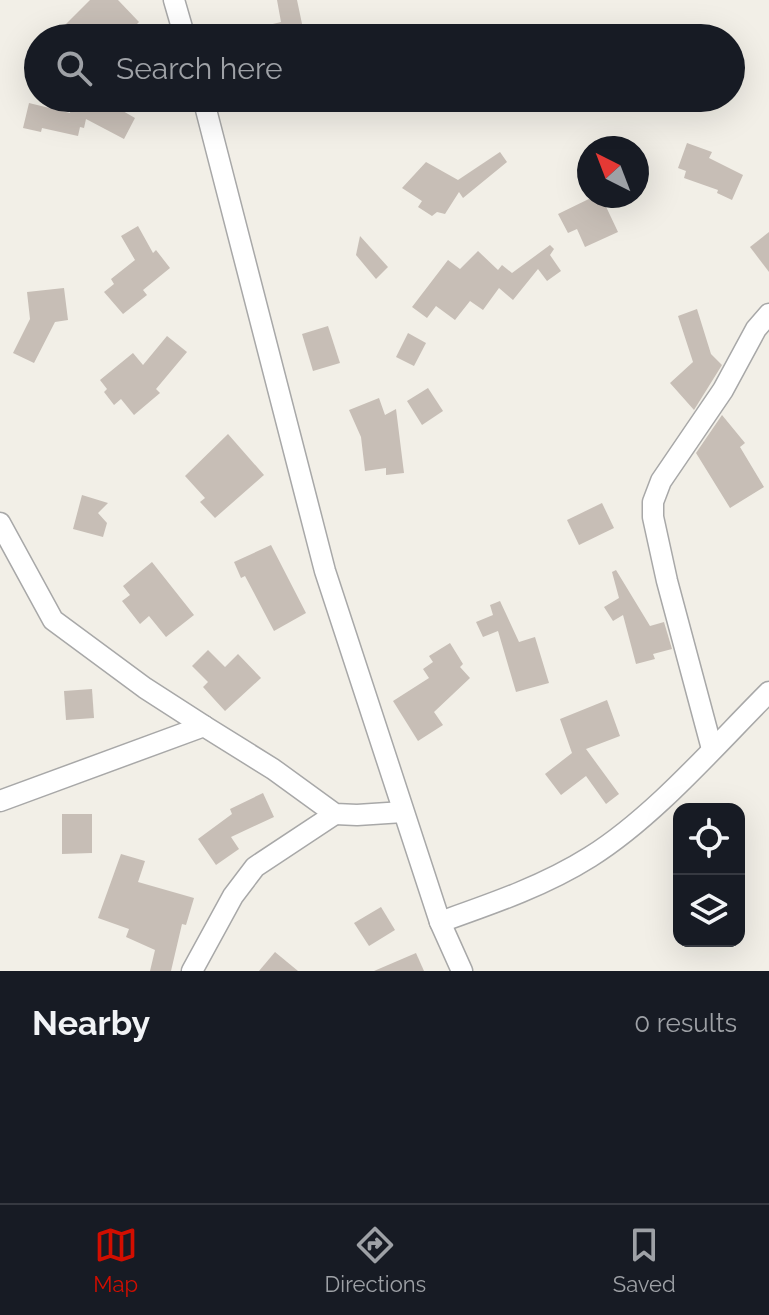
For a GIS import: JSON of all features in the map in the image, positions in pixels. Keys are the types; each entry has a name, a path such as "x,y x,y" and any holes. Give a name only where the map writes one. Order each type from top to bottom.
{"street":[{"path":"174,0 181,24"},
{"path":"207,112 325,571 440,922 462,971"},
{"path":"712,749 667,581 653,517 653,502 661,481 723,390 756,329 769,314"},
{"path":"0,523 53,620 145,688 273,769 335,814 403,812"},
{"path":"440,922 508,898 590,857 632,827 769,692"},
{"path":"0,801 204,726"},
{"path":"192,971 233,896 255,867 335,814"}],"building":[{"path":"90,0 118,0 139,22 137,24 66,24"},
{"path":"277,0 297,0 302,24 273,24 281,22"},
{"path":"27,112 125,112 135,118 124,139 86,119 78,136 42,128 41,132 23,128"},
{"path":"687,143 712,152 709,158 743,175 732,200 717,193 718,190 684,178 686,171 678,168"},
{"path":"500,152 507,162 463,198 459,192 445,214 437,212 432,216 418,207 422,201 402,188 426,162 458,180"},
{"path":"577,205 577,208 607,208 618,232 585,247 577,229 568,233 558,214"},
{"path":"138,226 153,253 156,250 170,268 143,290 147,295 123,314 104,292 114,284 111,279 135,260 121,236"},
{"path":"769,232 769,272 750,247"},
{"path":"360,236 388,267 376,279 356,255"},
{"path":"550,245 554,249 550,255 561,271 547,281 538,269 513,300 499,288 483,310 470,301 455,320 436,306 427,318 412,307 448,260 460,269 478,251 498,270 502,265 512,273"},
{"path":"64,288 68,320 55,322 34,363 13,353 30,319 27,292"},
{"path":"697,309 711,354 722,365 694,410 670,383 693,362 678,316"},
{"path":"328,326 340,363 313,371 302,334"},
{"path":"408,333 426,343 414,366 396,357"},
{"path":"167,336 187,352 156,389 160,393 134,415 121,399 114,405 100,380 133,353 143,365"},
{"path":"428,388 443,411 422,425 407,401"},
{"path":"379,398 385,415 396,409 404,473 386,475 386,468 365,471 361,437 349,410"},
{"path":"722,415 745,443 740,447 764,487 730,508 696,453"},
{"path":"228,434 264,475 215,518 200,502 205,498 185,476"},
{"path":"82,495 108,503 98,513 107,523 103,537 73,529"},
{"path":"602,503 614,528 579,545 567,520"},
{"path":"271,545 306,613 274,631 245,576 241,578 234,562"},
{"path":"152,562 194,615 166,637 149,616 140,624 122,601 130,595 123,586"},
{"path":"616,570 650,626 664,622 672,649 653,654 655,659 636,664 623,615 613,621 604,607 619,598 612,572"},
{"path":"500,601 519,642 535,637 549,683 516,692 498,631 483,637 476,622 493,615 490,605"},
{"path":"450,643 463,664 460,667 470,678 434,712 443,725 418,741 393,701 429,678 423,669 433,662 429,656"},
{"path":"208,650 225,667 238,654 261,678 225,711 203,687 208,682 192,666"},
{"path":"92,689 94,718 66,720 64,691"},
{"path":"607,700 620,736 586,749 619,794 606,804 586,776 561,795 545,774 572,753 560,719"},
{"path":"263,793 274,817 231,837 239,849 216,865 198,839 232,814 230,809"},
{"path":"62,814 92,814 92,853 62,854"},
{"path":"121,854 145,861 138,882 194,898 186,925 182,924 171,971 150,971 155,950 126,937 129,929 98,918"},
{"path":"381,907 395,930 369,946 354,923"},
{"path":"275,952 298,971 259,971"},
{"path":"416,953 424,971 374,971"}]}
